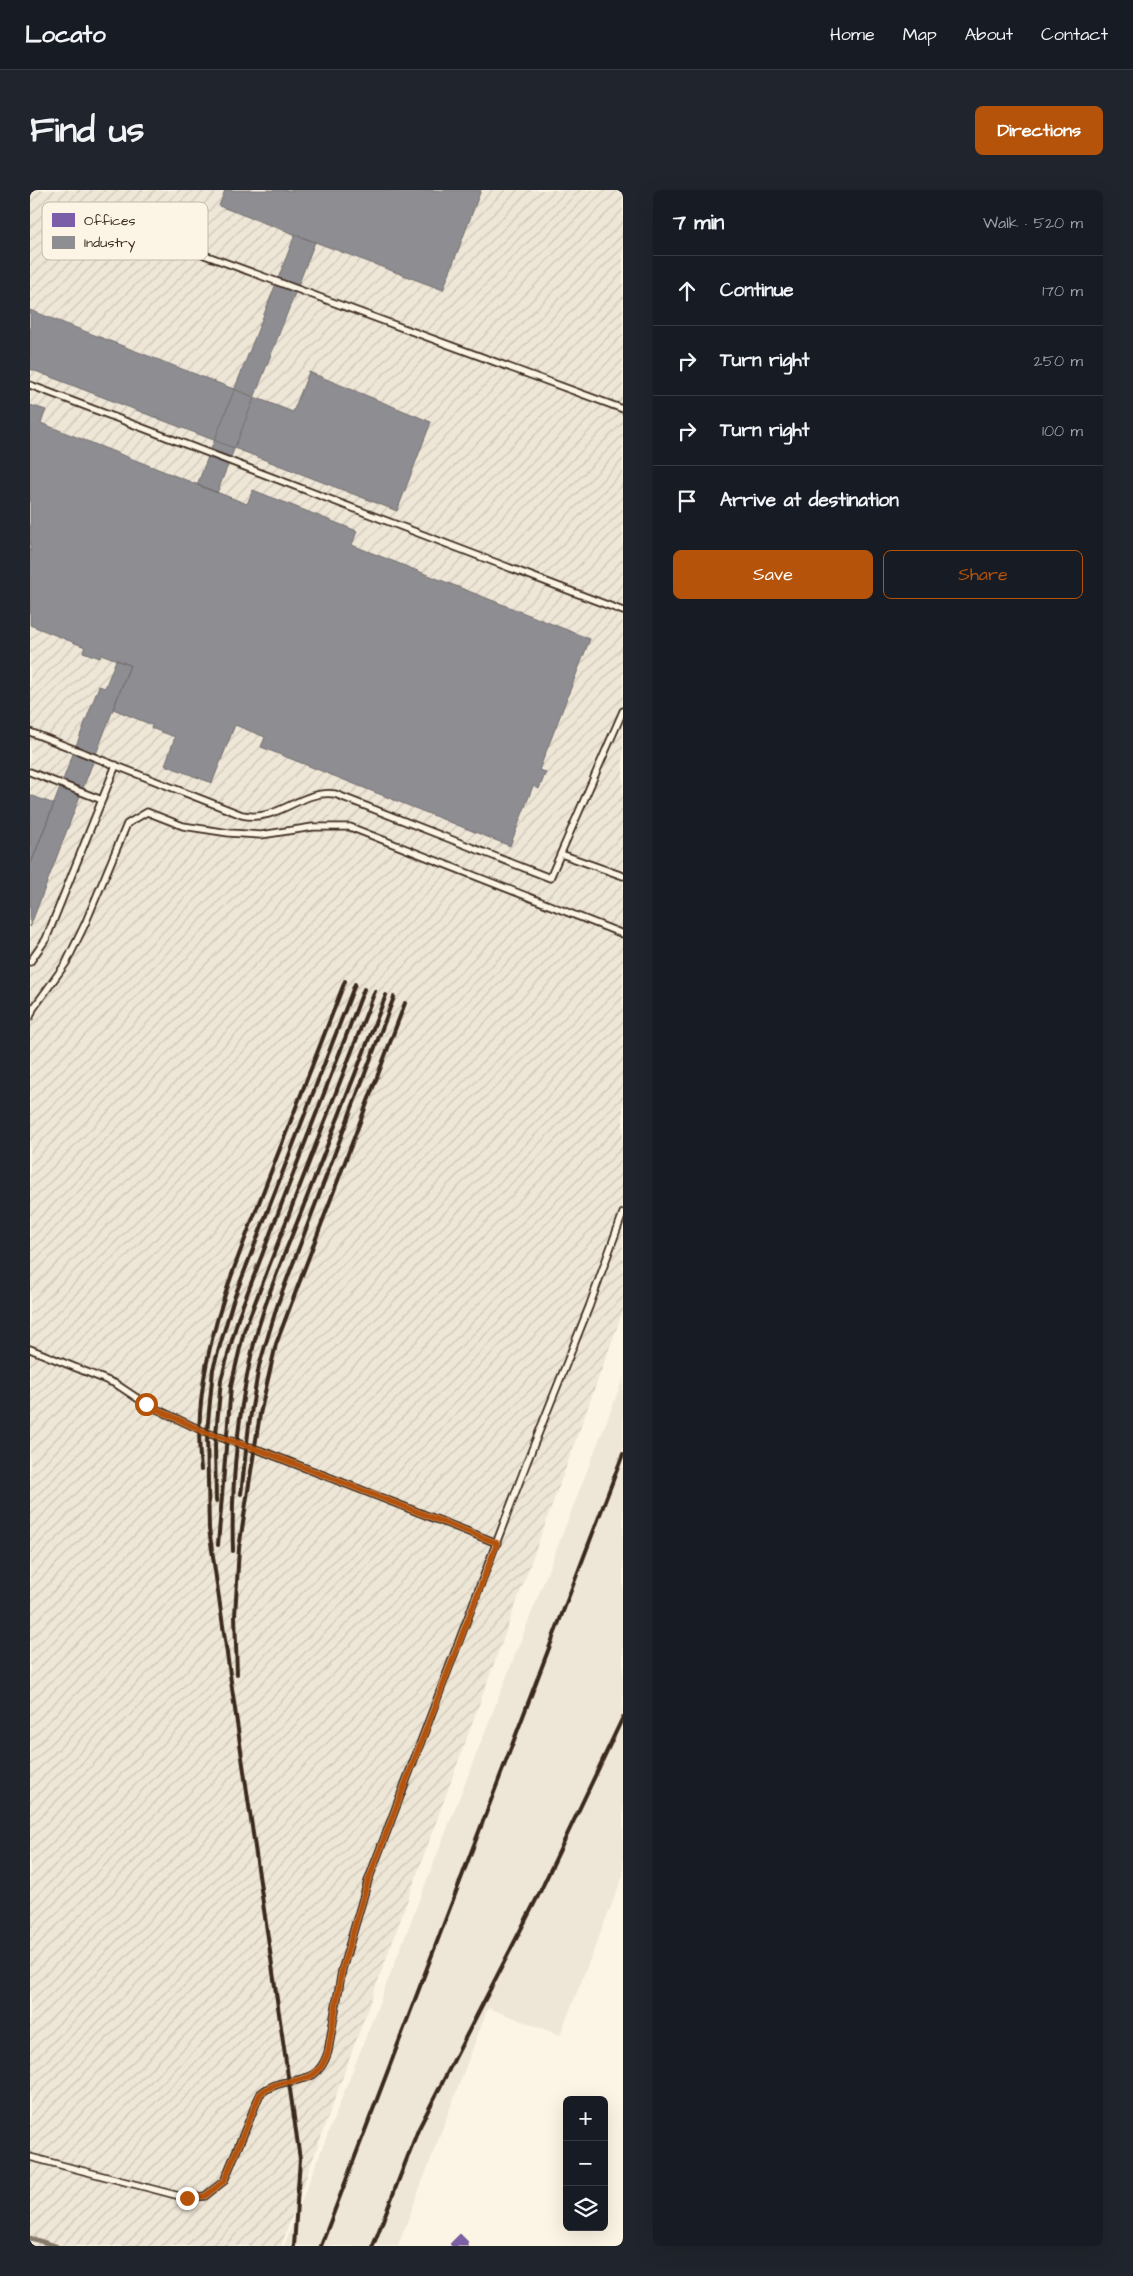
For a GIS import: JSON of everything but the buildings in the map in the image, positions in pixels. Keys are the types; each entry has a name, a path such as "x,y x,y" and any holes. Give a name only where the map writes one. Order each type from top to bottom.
{"lane":[{"path":"208,256 623,409"},
{"path":"30,385 623,611"},
{"path":"30,732 242,815 254,818 274,814 318,794 335,794 550,878 623,711"},
{"path":"30,962 46,939 116,766"},
{"path":"30,772 102,800"},
{"path":"30,1017 33,1009 66,963 85,924 127,824 147,812 183,826 253,835 313,827 350,827 623,934"},
{"path":"560,854 623,876"},
{"path":"30,2157 187,2198 205,2196 224,2181 260,2094 269,2086 317,2074 324,2065 328,2052 342,1970 368,1881 497,1543 590,1307 623,1213"},
{"path":"30,1349 116,1384 146,1404 207,1433 262,1451 497,1543"}],"shaded area":[{"path":"30,190 623,190 623,1311 281,2246 30,2246"},
{"path":"623,1379 623,1876 560,2035 488,2008 398,2246 284,2246"}],"waterway":[{"path":"30,2238 56,2246"}],"railway":[{"path":"201,1470 199,1432 202,1395 216,1323 240,1252 345,981"},
{"path":"294,2246 300,2159 209,1529 207,1433 213,1369 233,1301 355,984"},
{"path":"216,1501 215,1445 221,1380 239,1315 364,989"},
{"path":"218,1545 231,1386 244,1331 375,991"},
{"path":"233,1551 236,1453 242,1405 256,1337 273,1282 386,995"},
{"path":"241,1494 249,1425 259,1366 278,1303 394,997"},
{"path":"237,1674 235,1616 239,1548 260,1414 276,1344 405,1003"},
{"path":"321,2246 623,1454"},
{"path":"373,2246 418,2130 538,1896 623,1717"}],"route":[{"path":"146,1404 207,1433 262,1451 497,1543 368,1881 342,1970 328,2052 324,2065 317,2074 269,2086 260,2094 224,2181 205,2196 187,2198"}]}
